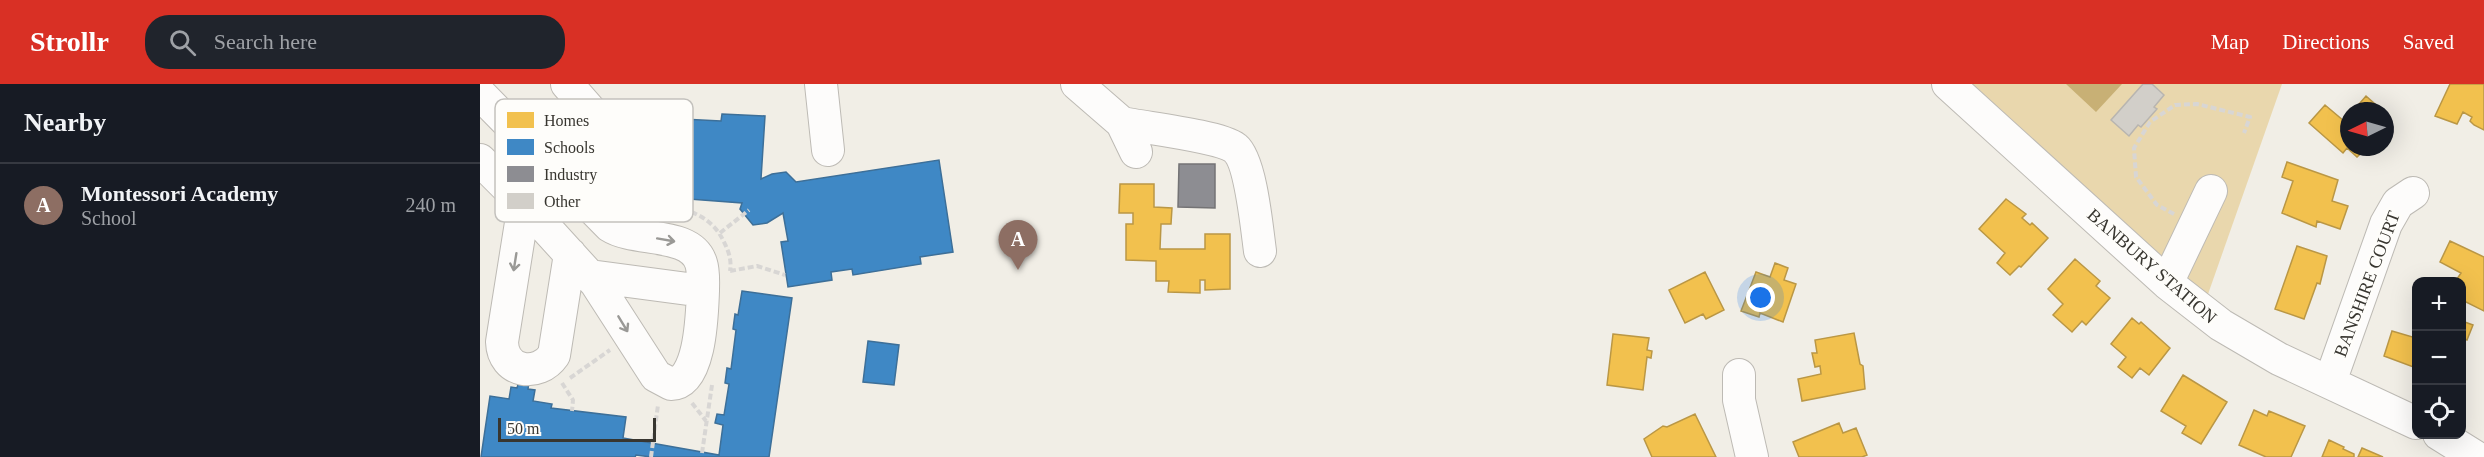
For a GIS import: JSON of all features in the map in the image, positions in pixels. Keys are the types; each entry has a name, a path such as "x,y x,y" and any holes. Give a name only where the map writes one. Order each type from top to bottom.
{"street":[{"path":"567,84 580,99"},
{"path":"820,84 828,150"},
{"path":"1077,84 1122,123 1136,152"},
{"name":"BANBURY STATION","path":"1948,84 2167,283 2235,334 2288,364 2412,421"},
{"path":"480,94 495,109"},
{"path":"1122,123 1219,141 1236,149 1244,164 1250,185 1260,251"},
{"path":"480,160 495,175"},
{"path":"2167,283 2211,191"},
{"name":"BANSHIRE COURT","path":"2330,382 2386,224 2398,203 2413,193"},
{"path":"521,222 502,346 509,362 519,368 555,373 556,349 580,265"},
{"path":"541,222 606,295 652,371 661,381 671,384 680,383 692,369 703,311 701,264 691,249 671,240 621,232 606,222"},
{"path":"580,265 703,291"},
{"path":"1739,375 1742,418 1752,457"},
{"path":"2446,439 2476,457"}],"path":[{"path":"2182,218 2157,205 2136,177 2134,148 2150,122 2175,105 2197,104 2250,117 2244,133"},
{"path":"720,233 749,210"},
{"path":"730,271 758,266 785,275"},
{"path":"572,411 573,400 555,373 630,335"},
{"path":"651,457 661,381"}],"shaded area":[{"path":"1970,84 2282,84 2207,297"},
{"path":"2066,84 2122,84 2096,112"}],"building: Homes":[{"path":"2450,84 2484,84 2484,130 2474,125 2470,121 2472,117 2463,112 2457,124 2435,116"},
{"path":"2366,96 2373,102 2361,102"},
{"path":"2325,105 2340,118 2340,150 2309,123"},
{"path":"2287,162 2338,180 2332,201 2348,206 2340,229 2317,221 2316,227 2282,213 2293,181 2282,177"},
{"path":"1120,184 1154,184 1154,207 1172,208 1171,224 1161,224 1160,249 1205,249 1205,234 1230,234 1230,289 1205,290 1205,280 1200,280 1200,293 1168,292 1169,281 1156,281 1156,261 1126,260 1126,224 1133,224 1133,213 1119,213"},
{"path":"2006,199 2026,214 2022,218 2030,225 2032,223 2048,238 2021,267 2019,266 2010,275 1997,263 2005,253 1979,229"},
{"path":"2450,241 2484,257 2484,311 2466,302 2466,277 2458,277 2461,273 2440,262"},
{"path":"2297,246 2327,256 2320,284 2317,283 2304,319 2275,309"},
{"path":"2075,259 2100,281 2096,286 2110,298 2086,325 2082,321 2072,332 2053,315 2063,304 2048,289"},
{"path":"1775,263 1788,268 1784,280 1796,284 1783,322 1760,313 1759,317 1741,311 1756,272 1770,277"},
{"path":"1705,272 1724,310 1706,319 1703,314 1685,323 1669,290"},
{"path":"2132,318 2139,324 2141,322 2170,348 2149,375 2140,368 2132,378 2118,367 2126,357 2111,344"},
{"path":"2466,322 2473,325 2466,340"},
{"path":"2392,331 2412,337 2412,366 2384,356"},
{"path":"1854,333 1860,364 1863,366 1865,389 1802,401 1798,379 1821,374 1820,366 1815,367 1812,353 1817,353 1815,340"},
{"path":"1613,334 1649,338 1647,350 1652,351 1651,358 1647,357 1643,390 1607,385"},
{"path":"2183,375 2227,402 2201,444 2182,433 2186,426 2161,411"},
{"path":"2254,410 2267,416 2269,411 2305,426 2291,457 2266,457 2239,445"},
{"path":"1695,414 1716,457 1652,457 1644,439 1663,426 1667,427"},
{"path":"1839,423 1843,433 1856,428 1867,455 1862,457 1799,457 1793,442"},
{"path":"2329,440 2344,447 2343,449 2354,454 2354,457 2322,457"},
{"path":"2362,448 2383,457 2358,457"}],"building: Schools":[{"path":"722,114 765,116 761,179 772,174 786,172 796,182 939,160 953,252 920,257 921,264 853,275 852,269 831,272 832,280 788,287 781,242 788,241 783,213 767,223 753,225 740,209 742,203 693,199 693,120 721,121"},
{"path":"742,291 792,298 769,457 636,455 635,457 481,457 490,396 509,399 511,387 517,388 519,381 529,382 528,389 535,390 533,401 552,404 551,408 626,417 623,438 719,455 723,425 715,423 717,414 724,415 729,384 725,383 727,368 731,369 736,330 733,329 735,314 738,315"},
{"path":"868,341 899,345 894,385 863,382"}],"building: Industry":[{"path":"1179,164 1215,164 1215,208 1178,207"}],"building: Other":[{"path":"2143,84 2152,84 2164,95 2154,107 2157,109 2141,127 2138,125 2129,136 2111,120"}],"place":[{"name":"Montessori Academy","path":"1018,270"}]}
